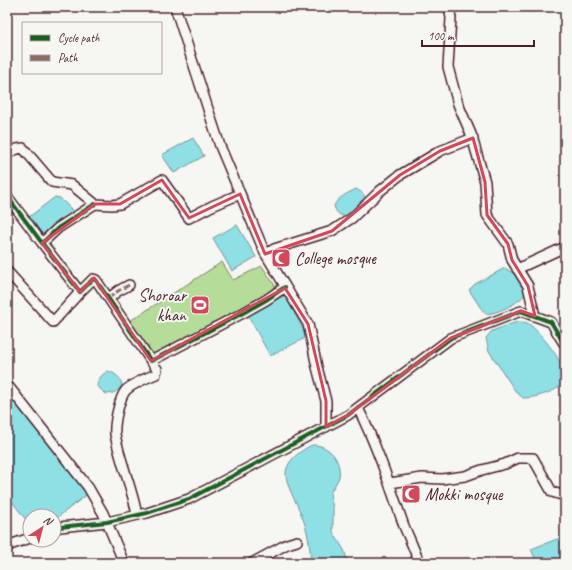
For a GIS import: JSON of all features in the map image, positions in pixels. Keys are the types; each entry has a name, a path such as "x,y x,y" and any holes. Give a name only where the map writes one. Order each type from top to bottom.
{"street":[{"path":"175,7 220,146 240,194 266,254 308,324 316,367 326,401 326,427"},
{"path":"449,7 451,18 448,66 458,104 473,138 485,182 487,215 508,244 512,260 528,286 535,316"},
{"path":"266,254 274,249 332,231 352,218 380,191 400,175 440,151 473,138"},
{"path":"7,154 17,148 23,148 52,182 72,185 94,204"},
{"path":"42,243 58,228 94,204 120,204 161,180 189,218 240,194"},
{"path":"7,196 80,292"},
{"path":"517,268 565,247"},
{"path":"7,271 53,322 94,279 109,298 157,369 156,374 135,384 126,391 120,400 115,433 138,515"},
{"path":"109,298 129,285"},
{"path":"152,361 243,313 285,287"},
{"path":"62,527 107,522 147,513 189,499 348,415 451,338 521,311 551,322 563,342 565,341"},
{"path":"9,388 17,396 88,487 103,513 124,563"},
{"path":"358,408 372,436 419,563"},
{"path":"390,484 422,478 464,476 505,464 518,458 533,458 552,492 565,496"},
{"path":"7,546 22,541"},
{"path":"252,563 296,541"}],"highlighted area":[{"path":"473,138 485,182 487,215 508,244 512,260 528,286 535,316 521,311 451,338 348,415 326,427 326,401 308,324 285,288 151,361 94,278 80,292 42,243 95,204 120,204 162,180 189,218 240,194 265,254 332,231 400,175 440,151"}],"green space":[{"name":"Shoroar khan","path":"222,262 233,280 262,266 277,289 153,354 130,321"}],"water":[{"path":"193,138 204,156 174,173 162,155"},
{"path":"356,189 363,194 366,201 351,216 340,215 334,206 335,203 343,196"},
{"path":"55,197 60,198 71,209 71,216 43,237 29,217"},
{"path":"237,225 256,257 232,271 213,238"},
{"path":"505,268 516,275 527,291 520,299 510,306 497,312 486,314 469,290 475,284"},
{"path":"285,295 307,337 270,356 248,315"},
{"path":"517,322 529,324 545,340 561,364 565,377 563,382 560,386 548,393 523,398 516,392 489,351 486,338 492,331"},
{"path":"108,371 117,376 122,385 116,392 106,394 97,386 98,381"},
{"path":"7,391 89,493 62,514 62,508 22,508 22,515 7,495"},
{"path":"312,445 318,445 329,450 338,465 339,477 330,494 333,508 333,532 344,550 348,563 311,563 307,532 286,479 286,474 289,464 295,456"},
{"path":"565,536 565,563 537,563 531,549"}],"marked path":[{"path":"109,298 129,285"}],"cycle path":[{"path":"7,196 42,243 58,228 95,204"},
{"path":"42,243 80,292 93,279 96,280 151,361 243,313 285,287"},
{"path":"62,527 107,522 147,513 189,499 348,415 451,338 521,311 551,322 563,342 565,341"}],"place":[{"name":"College mosque","path":"281,258"},
{"name":"Shoroar khan","path":"200,305"},
{"name":"Mokki mosque","path":"411,494"}]}
